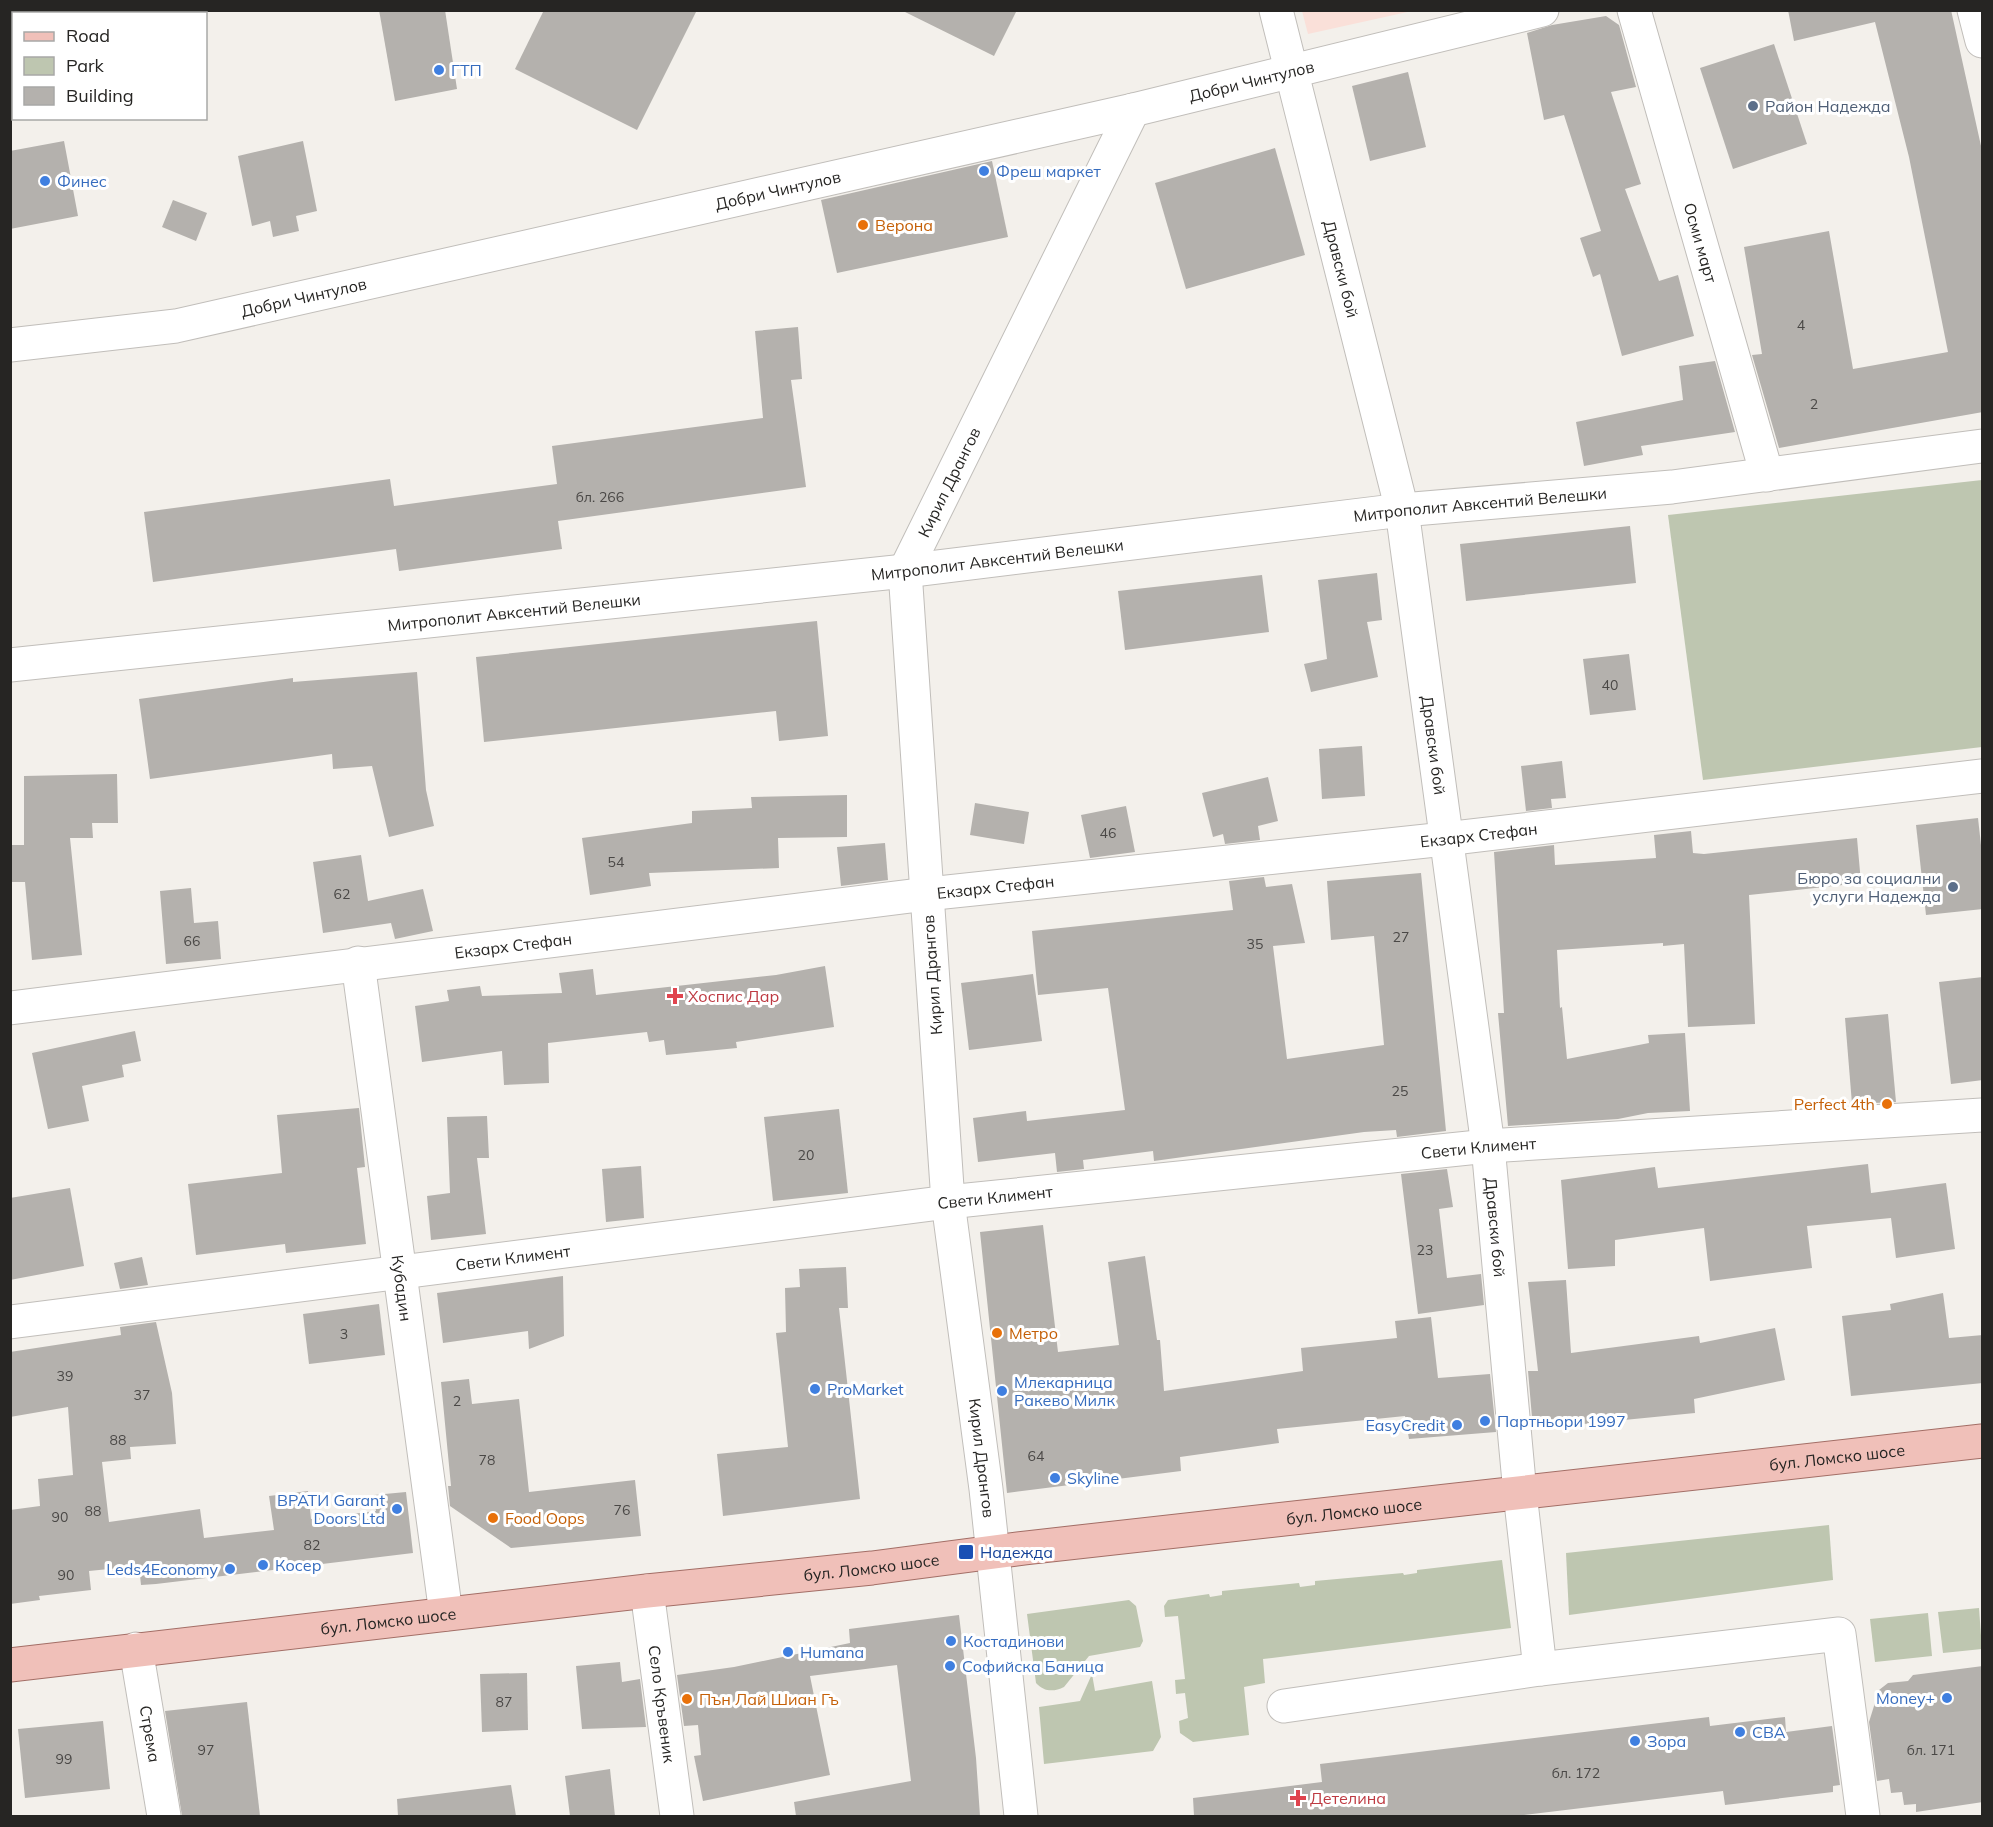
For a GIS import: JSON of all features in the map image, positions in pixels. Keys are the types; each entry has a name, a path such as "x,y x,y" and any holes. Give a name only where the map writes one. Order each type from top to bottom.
{"main road":[{"name":"бул. Ломско шосе","path":"10,1665 1983,1441"}],"street":[{"name":"Дравски бой","path":"1276,10 1402,510 1488,1146 1520,1493 1540,1670"},
{"name":"Добри Чинтулов","path":"10,345 176,326 1133,110 1542,10"},
{"name":"Осми март","path":"1634,10 1767,475"},
{"path":"1974,10 1983,41"},
{"name":"Кирил Дрангов","path":"1021,1816 997,1604 994,1553 948,1202 905,571 1133,110"},
{"name":"Митрополит Авксентий Велешки","path":"10,666 905,571 1402,510 1672,487 1983,446"},
{"name":"Екзарх Стефан","path":"10,1008 927,894 1445,839 1983,776"},
{"name":"Кубадин","path":"358,963 446,1614"},
{"name":"Свети Климент","path":"10,1322 948,1202 1488,1146 1983,1115"},
{"name":"Село Кръвеник","path":"647,1591 677,1816"},
{"path":"1284,1706 1540,1670 1839,1634 1863,1816"},
{"name":"Стрема","path":"136,1650 164,1816"}],"shaded area":[{"path":"1302,10 1412,11 1308,34"}],"green space":[{"path":"1982,480 1982,747 1703,780 1668,515"},
{"path":"1829,1525 1833,1580 1569,1615 1566,1553"},
{"path":"1502,1560 1511,1628 1263,1659 1265,1683 1244,1687 1249,1735 1193,1742 1180,1733 1179,1721 1188,1718 1185,1693 1176,1694 1175,1680 1185,1679 1178,1616 1165,1617 1164,1606 1168,1600 1209,1594 1210,1597 1222,1595 1222,1591 1299,1583 1300,1587 1315,1585 1315,1581 1403,1573 1404,1575 1417,1573 1417,1570"},
{"path":"1129,1600 1136,1606 1143,1641 1140,1647 1089,1656 1060,1689 1046,1690 1036,1683 1027,1614"},
{"path":"1979,1608 1982,1649 1943,1653 1938,1612"},
{"path":"1928,1613 1932,1656 1875,1662 1870,1619"},
{"path":"1092,1674 1095,1691 1152,1681 1161,1737 1153,1751 1044,1764 1039,1707 1080,1701"}],"building":[{"path":"379,10 445,10 457,89 395,101"},
{"path":"544,10 697,10 637,130 515,69"},
{"path":"901,10 1017,10 994,56"},
{"path":"1788,10 1951,10 1983,155 1983,412 1779,448 1752,355 1762,354 1744,247 1829,231 1853,369 1948,352 1909,157 1875,22 1794,41"},
{"path":"1606,16 1619,25 1636,87 1611,92 1641,184 1625,189 1659,281 1678,275 1694,336 1622,356 1600,274 1593,277 1580,238 1601,231 1564,115 1544,120 1527,33 1552,25"},
{"name":"Район Надежда","path":"1774,44 1807,144 1733,169 1700,68"},
{"path":"1408,72 1426,147 1370,161 1352,86"},
{"path":"64,141 78,216 10,229 10,151"},
{"path":"303,141 317,211 296,216 299,231 273,237 270,221 252,226 238,156"},
{"path":"1275,148 1305,255 1186,289 1155,183"},
{"path":"992,161 1008,237 837,273 821,200"},
{"path":"173,200 207,213 196,241 162,227"},
{"path":"798,327 802,379 791,380 806,487 558,521 562,549 399,571 396,549 153,582 144,512 390,479 394,506 557,484 552,446 763,418 755,331"},
{"path":"1715,361 1735,432 1641,446 1643,455 1584,466 1576,422 1683,400 1679,366"},
{"path":"1630,526 1636,583 1466,601 1460,544"},
{"path":"1377,573 1382,620 1367,622 1378,677 1311,692 1304,664 1327,659 1318,580"},
{"path":"1262,575 1269,632 1125,650 1118,591"},
{"path":"817,621 828,736 779,741 776,711 484,742 476,657"},
{"path":"1629,654 1636,710 1590,715 1583,659"},
{"path":"417,672 426,790 434,826 389,837 372,766 333,769 332,754 150,779 139,699 293,678 293,682"},
{"path":"1362,746 1365,796 1322,799 1319,749"},
{"path":"1562,761 1566,798 1551,799 1552,808 1526,811 1521,766"},
{"path":"117,774 118,823 92,823 93,838 70,838 82,955 32,960 25,882 10,882 10,845 24,845 24,776"},
{"path":"1268,777 1278,821 1258,826 1260,840 1225,844 1223,834 1213,837 1202,793"},
{"path":"847,795 847,837 778,838 779,868 649,873 651,886 590,895 582,838 692,823 692,811 752,808 751,797"},
{"path":"975,803 1029,812 1024,844 970,835"},
{"path":"1126,806 1135,852 1090,858 1081,815"},
{"name":"Бюро за социални услуги Надежда","path":"1978,818 1983,863 1983,909 1926,915 1916,825"},
{"path":"1691,831 1693,853 1704,854 1857,838 1861,883 1749,895 1755,1024 1688,1027 1684,944 1663,946 1663,943 1557,950 1560,1008 1562,1007 1567,1059 1649,1043 1648,1035 1685,1033 1690,1111 1648,1113 1618,1119 1508,1126 1498,1013 1504,1013 1494,852 1554,845 1555,865 1656,858 1654,835"},
{"path":"885,843 888,880 841,886 837,847"},
{"path":"361,855 368,901 423,889 433,931 395,939 391,923 323,933 313,862"},
{"path":"1421,873 1446,1131 1397,1137 1396,1130 1364,1132 1154,1161 1153,1151 1083,1160 1084,1169 1057,1172 1055,1153 978,1162 973,1118 1026,1111 1027,1121 1125,1110 1108,988 1038,995 1032,931 1233,910 1229,881 1264,877 1266,887 1292,884 1305,943 1273,946 1287,1059 1384,1045 1374,936 1331,940 1327,881"},
{"path":"191,888 194,923 218,921 221,959 166,964 160,891"},
{"path":"825,966 834,1027 736,1042 737,1048 666,1055 664,1040 649,1042 647,1032 548,1043 549,1083 504,1085 502,1051 422,1062 415,1006 449,1001 447,990 480,986 482,996 562,993 559,973 593,969 596,995 776,975"},
{"path":"1033,974 1042,1041 969,1050 961,983"},
{"path":"1983,977 1983,1080 1951,1084 1939,982"},
{"path":"1888,1014 1896,1102 1852,1104 1845,1018"},
{"path":"135,1031 141,1061 122,1065 124,1077 82,1086 89,1121 48,1129 32,1053"},
{"path":"359,1108 365,1167 357,1168 366,1244 286,1253 285,1244 196,1255 188,1184 282,1173 277,1115"},
{"path":"839,1109 848,1193 773,1201 764,1117"},
{"path":"487,1116 489,1158 477,1158 486,1234 431,1240 427,1196 450,1193 447,1117"},
{"path":"1868,1164 1871,1193 1946,1183 1955,1249 1896,1258 1891,1218 1807,1226 1812,1268 1710,1281 1704,1228 1615,1240 1615,1266 1568,1269 1561,1180 1655,1167 1658,1188"},
{"path":"641,1166 644,1218 606,1222 602,1169"},
{"path":"1447,1169 1453,1207 1439,1209 1447,1278 1481,1274 1484,1305 1418,1314 1401,1174"},
{"path":"70,1188 84,1266 10,1280 10,1198"},
{"path":"1043,1225 1058,1352 1119,1345 1108,1262 1145,1256 1157,1340 1160,1340 1164,1391 1303,1371 1301,1348 1397,1338 1395,1321 1431,1317 1438,1378 1490,1374 1496,1432 1409,1439 1405,1416 1277,1429 1279,1443 1180,1457 1181,1471 1007,1493 980,1232"},
{"path":"142,1257 148,1285 120,1289 114,1263"},
{"path":"846,1267 848,1308 839,1308 860,1499 723,1516 717,1454 788,1447 776,1333 786,1332 785,1288 800,1287 799,1269"},
{"path":"563,1276 564,1336 529,1349 528,1331 443,1343 437,1293"},
{"path":"1566,1280 1571,1353 1699,1336 1700,1343 1775,1328 1785,1380 1694,1399 1695,1413 1533,1429 1528,1371 1538,1371 1528,1282"},
{"path":"1943,1293 1949,1338 1983,1335 1983,1383 1851,1396 1842,1316 1891,1310 1890,1304"},
{"path":"379,1304 385,1355 309,1364 303,1314"},
{"path":"156,1322 172,1393 176,1444 130,1447 131,1459 102,1462 109,1522 200,1509 204,1538 274,1530 269,1496 308,1491 311,1519 376,1511 374,1495 406,1492 413,1553 141,1585 139,1566 89,1571 91,1590 39,1596 40,1600 10,1604 10,1510 40,1506 38,1479 73,1475 68,1407 10,1417 10,1352 121,1335 120,1327"},
{"path":"469,1379 472,1404 519,1399 529,1492 635,1480 641,1536 511,1548 450,1506 448,1486 451,1486 441,1382"},
{"path":"959,1615 976,1758 980,1816 796,1816 794,1802 911,1781 897,1665 810,1676 830,1775 703,1801 694,1756 701,1755 698,1725 684,1726 677,1675 734,1667 850,1643 849,1629"},
{"path":"620,1662 622,1682 640,1679 646,1727 582,1729 576,1666"},
{"path":"1983,1666 1983,1802 1916,1812 1916,1804 1904,1805 1902,1792 1891,1793 1889,1779 1877,1781 1869,1722 1879,1690 1888,1683 1908,1681 1913,1675"},
{"path":"527,1673 528,1730 482,1732 480,1674"},
{"path":"247,1702 260,1816 182,1816 165,1711"},
{"path":"1709,1717 1710,1726 1785,1717 1786,1732 1832,1726 1840,1785 1833,1786 1833,1792 1725,1805 1723,1791 1516,1816 1194,1816 1193,1798 1322,1782 1320,1764"},
{"path":"103,1721 110,1789 25,1798 18,1729"},
{"path":"610,1769 615,1816 570,1816 565,1776"},
{"path":"511,1785 516,1816 398,1816 397,1799"}],"place":[{"name":"ГТП","path":"439,70"},
{"name":"Район Надежда","path":"1753,106"},
{"name":"Фреш маркет","path":"984,171"},
{"name":"Финес","path":"45,181"},
{"name":"Верона","path":"863,225"},
{"name":"Бюро за социални услуги Надежда","path":"1953,887"},
{"name":"Хоспис Дар","path":"675,996"},
{"name":"Perfect 4th","path":"1887,1104"},
{"name":"Метро","path":"997,1333"},
{"name":"ProMarket","path":"815,1389"},
{"name":"Млекарница Ракево Милк","path":"1002,1391"},
{"name":"Партньори 1997","path":"1485,1421"},
{"name":"EasyCredit","path":"1457,1425"},
{"name":"Skyline","path":"1055,1478"},
{"name":"ВРАТИ Garant Doors Ltd","path":"397,1509"},
{"name":"Food Oops","path":"493,1518"},
{"name":"Надежда","path":"966,1552"},
{"name":"Косер","path":"263,1565"},
{"name":"Leds4Economy","path":"230,1569"},
{"name":"Костадинови","path":"951,1641"},
{"name":"Humana","path":"788,1652"},
{"name":"Софийска Баница","path":"950,1666"},
{"name":"Money+","path":"1947,1698"},
{"name":"Пън Лай Шиан Гъ","path":"687,1699"},
{"name":"CBA","path":"1740,1732"},
{"name":"Зора","path":"1635,1741"},
{"name":"Детелина","path":"1298,1798"}]}
